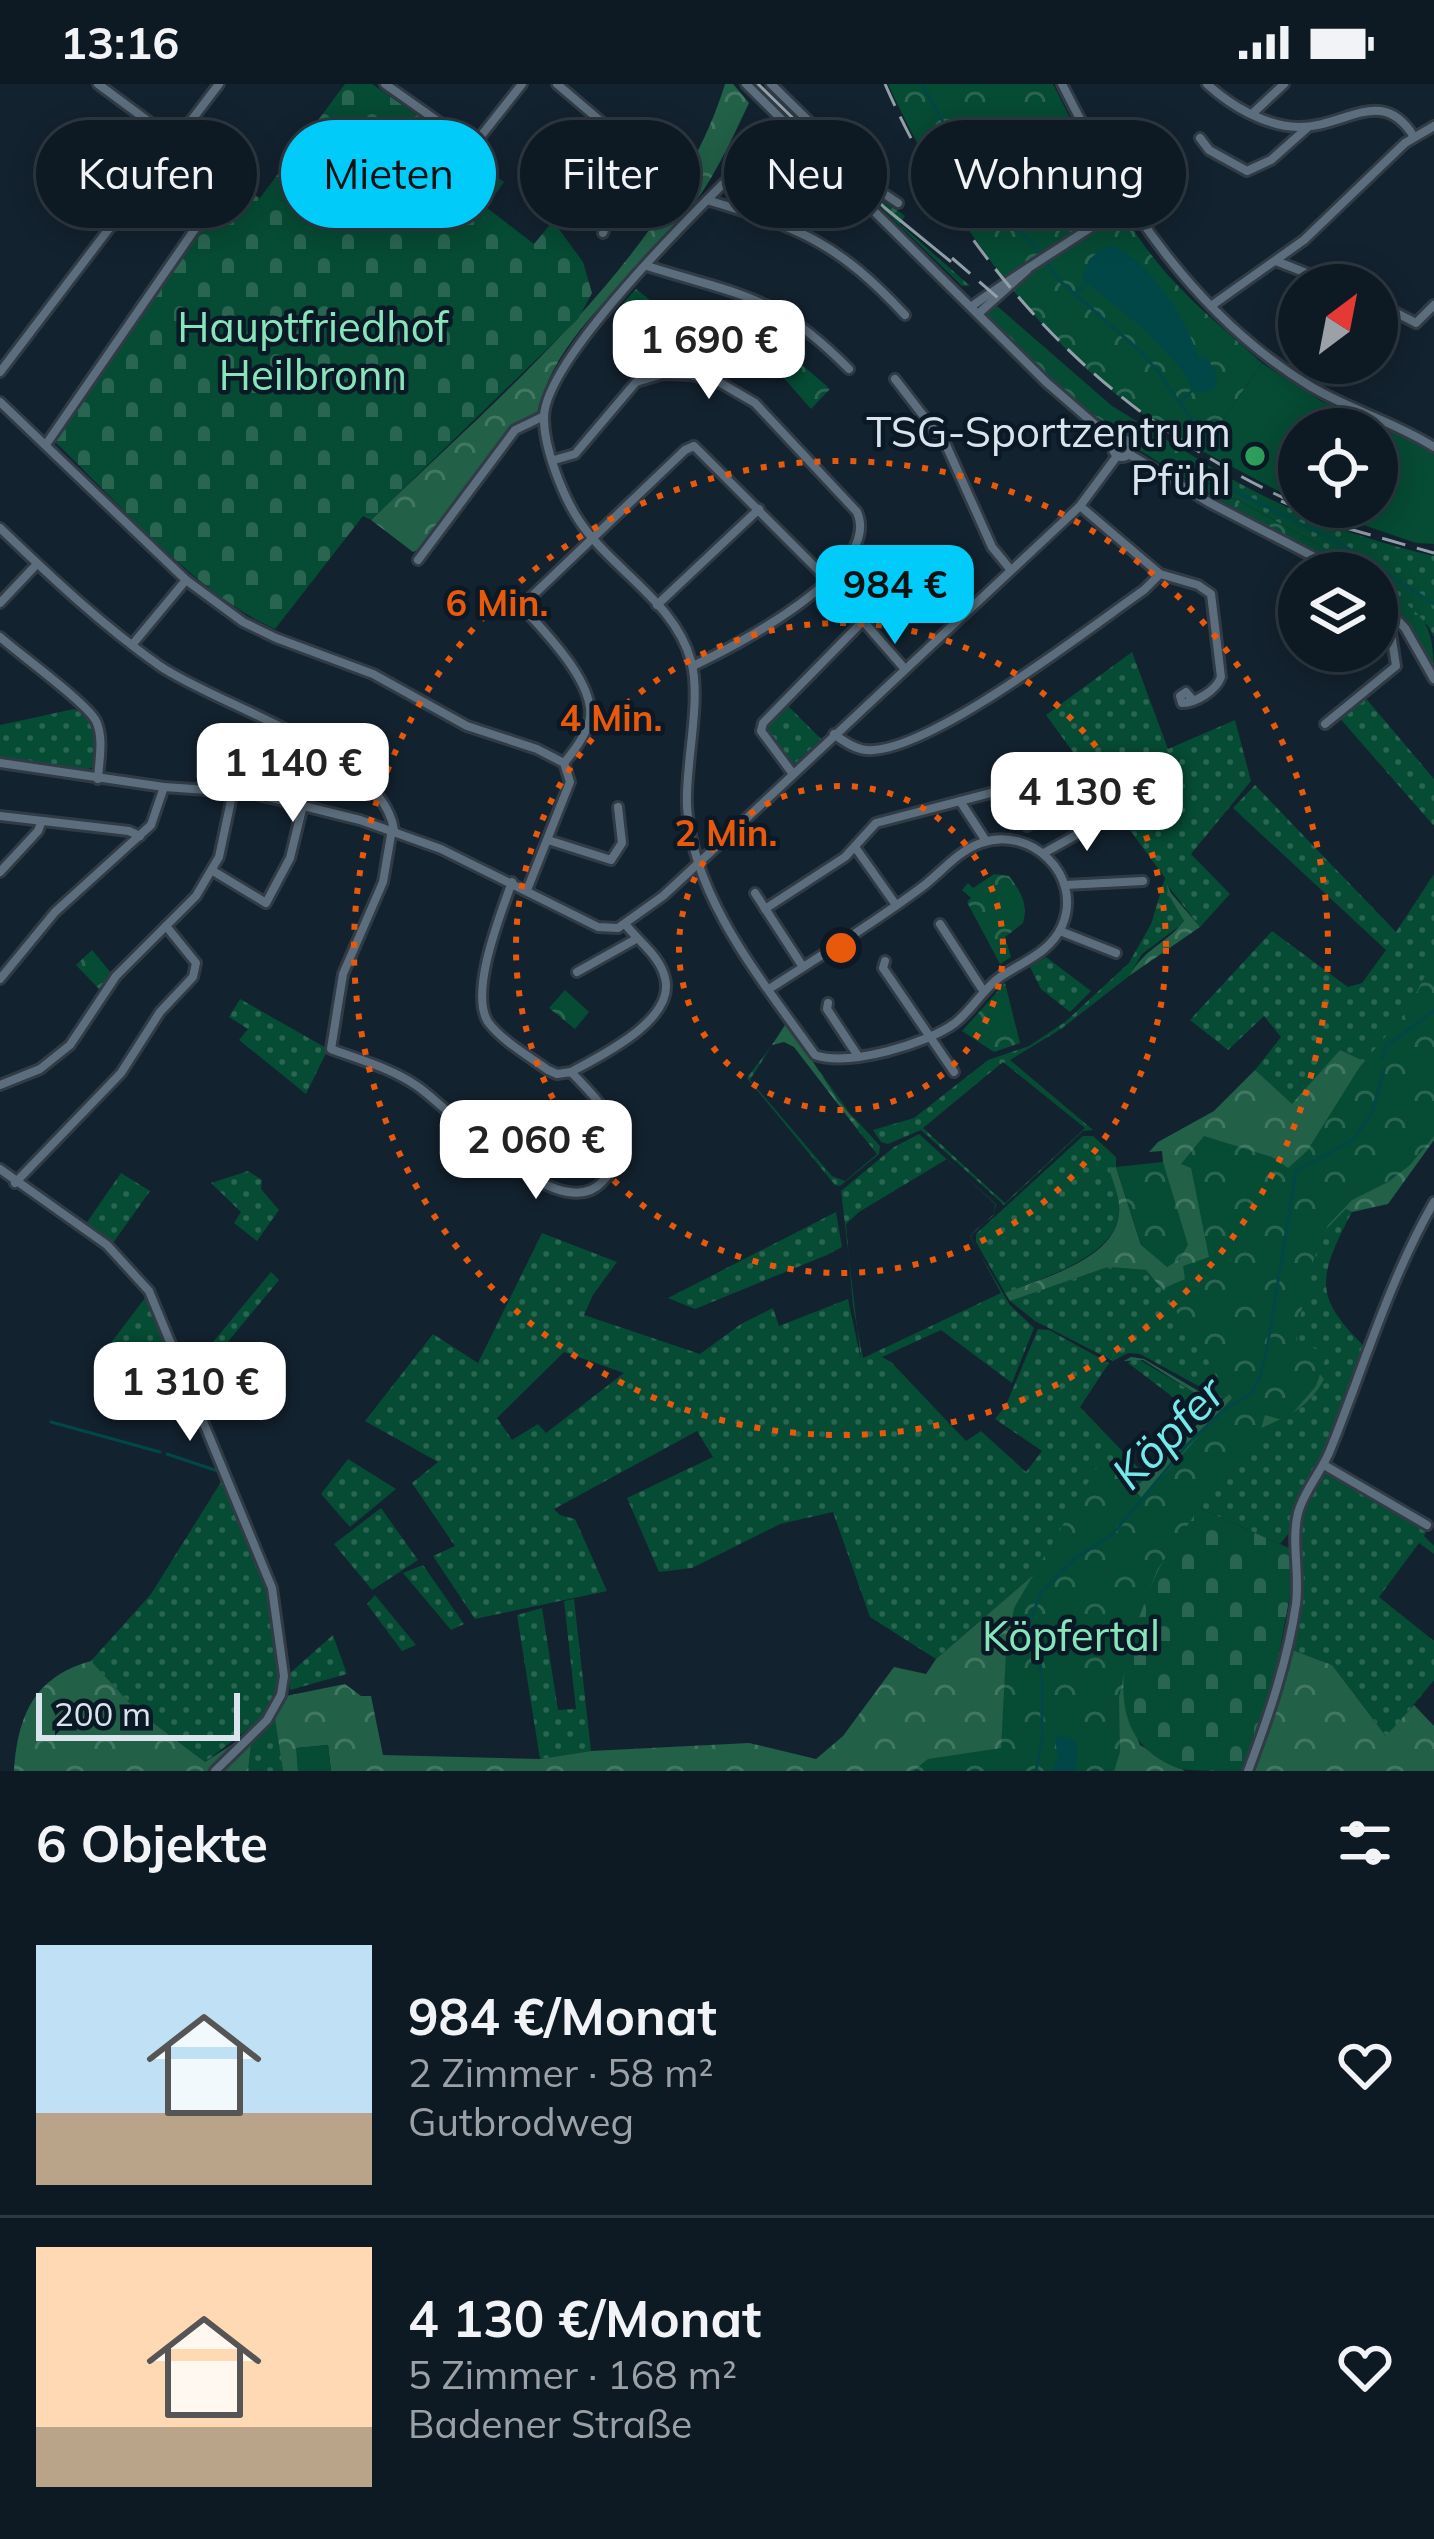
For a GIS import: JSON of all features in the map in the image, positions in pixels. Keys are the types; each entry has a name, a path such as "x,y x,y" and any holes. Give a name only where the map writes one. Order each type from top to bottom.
{"street":[{"path":"98,84 147,120"},
{"path":"192,120 219,84"},
{"path":"385,84 473,146 522,84"},
{"path":"557,84 631,147 603,233"},
{"path":"746,84 784,120"},
{"path":"772,84 898,203"},
{"path":"1062,84 1082,120"},
{"path":"1207,84 1252,114 1281,126 1308,127 1380,108 1401,118 1414,137"},
{"path":"1252,114 1284,84"},
{"path":"1211,306 1322,224 1414,137 1434,126"},
{"path":"1200,138 1209,150 1247,171 1271,160 1308,127"},
{"path":"724,183 573,353 551,391 544,416 572,509 678,631 693,666 686,802 689,831 730,928 814,1055 830,1059 858,1056 931,1036 955,1023 984,992 1045,949 1060,931 1066,910 1065,885 1044,853 1011,839 986,842 955,857 896,905 770,988"},
{"path":"707,200 810,235 870,278 905,315"},
{"path":"887,222 1064,399 1115,442"},
{"path":"0,372 110,228"},
{"path":"47,443 197,228"},
{"path":"975,310 1020,270 1089,228"},
{"path":"1145,228 1211,306 1290,373 1434,447"},
{"path":"1275,260 1285,264"},
{"path":"647,266 773,306 817,336 849,369"},
{"path":"1398,314 1417,323 1434,305"},
{"path":"554,460 575,454 636,382 663,374 691,375 719,382 754,403 861,520 853,549 828,580 765,628 693,666"},
{"path":"895,379 946,445 992,548 1010,569"},
{"path":"0,402 186,580 243,622 373,674 466,726 537,749 564,764 570,782 527,890"},
{"path":"418,560 515,430 544,416"},
{"path":"1115,442 1126,440 1129,454"},
{"path":"1115,442 1117,456"},
{"path":"564,764 589,724 591,706 573,670 526,603 685,450 694,446 828,580"},
{"path":"0,763 164,787 232,791 303,805 393,829 598,927 626,925 1080,506 1117,456 1129,454 1304,552"},
{"path":"1080,506 1160,574 1203,587 1213,598 1221,677 1212,691 1192,699"},
{"path":"657,605 759,508"},
{"path":"0,528 132,645 184,681 345,764 378,795 391,815 393,829 383,882 343,974 331,1049 406,1078 507,1164 581,1193 593,1190 607,1177 618,1139 608,1113 571,1072"},
{"path":"0,603 38,564"},
{"path":"834,734 861,749 890,747 964,713 1140,593 1160,574"},
{"path":"132,645 186,580"},
{"path":"793,774 761,731 763,723 863,621 904,668"},
{"path":"1398,621 1419,647 1434,679"},
{"path":"0,637 95,719 101,737 98,778"},
{"path":"1324,724 1389,672"},
{"path":"765,909 845,857 876,823 1044,779 1061,801"},
{"path":"0,979 55,912 141,836 158,811 164,787"},
{"path":"0,1085 40,1069 70,1045 116,976 196,896 213,871 228,830 232,791"},
{"path":"1027,826 1069,796 1090,827"},
{"path":"960,801 986,842"},
{"path":"213,871 266,903 290,857 303,805"},
{"path":"548,840 611,860 622,843 619,807"},
{"path":"0,816 141,836"},
{"path":"1044,853 1108,817"},
{"path":"0,872 41,823"},
{"path":"854,847 896,905"},
{"path":"1065,885 1143,880"},
{"path":"512,882 490,948 483,987 486,1018 557,1074 606,1054 662,1005 667,981 663,972 626,925"},
{"path":"755,893 803,967"},
{"path":"940,924 984,992"},
{"path":"15,1183 110,1085 160,1012 194,977 196,963 166,926"},
{"path":"1060,931 1116,952"},
{"path":"578,973 636,939"},
{"path":"885,961 884,968 954,1072"},
{"path":"828,1003 858,1056"},
{"path":"0,1169 106,1245 149,1291 272,1588 284,1676 281,1695 272,1714 215,1771"},
{"path":"1248,1771 1275,1694 1296,1606 1299,1561 1295,1532 1300,1507 1324,1466 1413,1240 1434,1202"},
{"path":"1324,1466 1427,1525"}],"green space":[{"name":"Hauptfriedhof Heilbronn","path":"345,84 372,84 421,118 420,120 318,120"},
{"path":"725,84 733,84 749,103 741,120 724,120 724,154 700,194 700,146"},
{"path":"888,84 1053,84 1072,120 911,120 911,130"},
{"name":"Hauptfriedhof Heilbronn","path":"281,170 281,228 496,228 496,215 534,244 547,228 558,228 583,262 592,293 578,319 371,520 363,516 275,629 187,570 54,441 202,228 257,228 260,198"},
{"path":"887,204 905,216 900,224 970,286 962,286 887,213"},
{"path":"649,228 675,228 578,333 547,384 540,410 515,424 424,547 413,552 371,520 524,374 623,264"},
{"path":"968,228 1133,228 1167,274 1262,363 1202,451 1149,419 1101,381 1056,339"},
{"path":"636,289 668,314 706,316 771,338 830,389 811,409 783,377 754,355 751,359 659,334 624,302"},
{"path":"996,305 1112,406 1206,464 1198,478 1278,522 1278,528 1288,528 1331,552 1313,552 1136,448 1131,436 1072,398 986,314"},
{"name":"TSG-Sportzentrum Pfühl","path":"1262,363 1278,373 1278,384 1295,384 1341,408 1278,408 1278,491 1202,451"},
{"name":"TSG-Sportzentrum Pfühl","path":"1398,432 1434,452 1434,544 1372,528 1398,528"},
{"path":"1206,464 1278,502 1278,522 1197,477"},
{"path":"1288,528 1340,528 1434,556 1434,637 1398,599 1398,552 1331,552"},
{"path":"1398,597 1427,627 1434,674 1398,615"},
{"path":"1132,652 1168,749 1235,720 1251,781 1191,854 1230,894 1200,927 1168,886 1182,924 1142,954 1129,976 1061,1029 1010,1060 1093,1130 1083,1131 1004,1205 921,1130 888,1144 873,1130 914,1118 988,1060 1029,1046 1065,1022 1129,963 1151,924 1165,878 1046,715","holes":["1003,1062 1085,1128 1005,1203 923,1128"]},
{"path":"1363,695 1434,779 1434,826 1337,715"},
{"path":"785,703 821,739 792,766 763,727"},
{"path":"74,709 91,726 93,767 82,772 0,758 0,725"},
{"path":"1255,785 1396,932 1434,874 1434,984 1393,1052 1292,1105 1255,1070 1281,1037 1264,1016 1228,1050 1190,1020 1272,931 1348,987 1362,983 1386,950 1233,808"},
{"path":"994,874 1009,876 1025,909 1023,923 1005,937 1011,957 1000,964 967,902 971,898 962,890"},
{"path":"1167,884 1200,927 1129,976 1184,921 1168,894"},
{"path":"92,950 112,974 99,989 76,965"},
{"path":"1046,957 1091,991 1070,1012 1041,989 1030,967"},
{"name":"Köpfertal","path":"1434,959 1434,1136 1410,1165 1352,1200 1328,1225 1309,1271 1296,1340 1327,1354 1316,1386 1286,1421 1265,1415 1260,1433 1217,1482 1157,1570 1132,1636 1119,1698 1120,1752 1114,1771 913,1771 928,1759 1001,1748 1006,1653 1014,1608 1103,1457 1143,1499 1232,1398 1162,1289 1185,1279 1183,1266 1209,1257 1191,1168 1181,1164 1204,1136 1272,1157 1288,1168 1307,1151 1359,1068 1406,1012"},
{"path":"1005,983 1020,1043 994,1052 962,1031"},
{"path":"1434,984 1434,1140 1388,1204 1352,1212 1346,1209 1309,1247 1296,1331 1299,1349 1324,1379 1304,1405 1226,1450 1126,1648 1127,1711 1140,1745 1185,1771 1113,1771 1120,1741 1116,1738 1117,1700 1052,1771 331,1771 328,1745 297,1748 298,1771 283,1771 275,1718 251,1745 248,1771 14,1771 20,1732 33,1701 55,1677 91,1661 135,1709 205,1762 233,1744 286,1696 345,1684 361,1696 371,1696 383,1755 540,1759 591,1751 749,1743 816,1759 843,1736 894,1667 926,1674 936,1659 1147,1477 1215,1406 1143,1360 1124,1361 1144,1359 1219,1403 1232,1392 1146,1270 1108,1267 1010,1301 1005,1293 1059,1273 1108,1239 1117,1223 1119,1205 1109,1168 1116,1167 1141,1245 1163,1162 1162,1151 1149,1152 1158,1142 1214,1111 1255,1070 1292,1104 1340,1050 1374,1066"},
{"path":"565,990 589,1012 575,1029 549,1008"},
{"path":"240,999 328,1049 306,1094 239,1040 248,1029 229,1017"},
{"path":"785,1025 859,1125 857,1129 794,1047 784,1042 772,1045"},
{"path":"772,1045 750,1080 832,1176 845,1181 877,1154 850,1113 880,1146 879,1154 840,1186 747,1078"},
{"path":"919,1134 947,1159 846,1224 849,1257 841,1191 894,1147"},
{"path":"1083,1136 1093,1136 1116,1157 1116,1167 1110,1169 1119,1206 1117,1223 1108,1239 1077,1263 1005,1293 976,1234"},
{"path":"1163,1162 1188,1245 1179,1260 1167,1267 1141,1245 1116,1167"},
{"path":"248,1171 262,1180 261,1189 279,1210 257,1241 234,1223 241,1212 211,1183"},
{"path":"121,1173 150,1191 113,1243 85,1225"},
{"path":"1346,1209 1352,1212 1331,1257 1326,1290 1340,1319 1373,1355 1328,1464 1431,1523 1424,1536 1434,1546 1434,1554 1419,1543 1379,1597 1434,1641 1434,1680 1387,1737 1332,1665 1282,1646 1297,1558 1291,1549 1294,1527 1280,1544 1195,1506 1238,1440 1305,1404 1323,1379 1299,1349 1296,1331 1309,1247"},
{"path":"836,1212 842,1247 827,1255 695,1309 668,1298"},
{"path":"542,1233 617,1262 584,1315 700,1354 773,1308 779,1326 848,1299 861,1360 857,1328 863,1358 1001,1293 979,1252 1010,1305 1034,1328 1012,1383 941,1330 882,1357 966,1441 981,1431 1026,1472 1042,1451 995,1419 1006,1405 1038,1329 1049,1330 1109,1363 1080,1407 1147,1477 936,1659 870,1617 833,1512 780,1524 692,1568 659,1572 627,1498 713,1457 697,1431 554,1509 575,1519 607,1591 475,1619 433,1556 455,1546 412,1483 438,1462 365,1421 433,1334 478,1363","holes":["564,1352 624,1373 546,1433 538,1424 512,1440 497,1418"]},
{"path":"1108,1267 1146,1270 1232,1392 1224,1400 1140,1354 1128,1353 1113,1361 1035,1321 1010,1301"},
{"path":"271,1272 279,1280 221,1350 213,1342"},
{"path":"148,1294 168,1342 127,1391 95,1364"},
{"path":"1135,1357 1216,1406 1202,1419 1128,1363"},
{"path":"348,1459 396,1489 350,1527 321,1494"},
{"path":"226,1474 268,1587 281,1675 278,1706 205,1762 135,1709 91,1661 151,1594"},
{"path":"1195,1506 1291,1549 1297,1558 1271,1696 1244,1771 1180,1769 1146,1749 1128,1720 1123,1685 1129,1646 1159,1569"},
{"path":"381,1508 418,1560 372,1590 334,1544"},
{"path":"423,1565 464,1624 451,1630 403,1573"},
{"path":"375,1595 416,1645 402,1651 367,1604"},
{"path":"574,1599 591,1751 540,1759 517,1615 542,1608 558,1710 576,1709 564,1601"},
{"path":"333,1635 347,1674 290,1690 290,1673"},
{"path":"1282,1646 1332,1665 1386,1736 1414,1705 1434,1726 1434,1771 1244,1771 1271,1696"},
{"path":"276,1717 283,1771 248,1771 251,1745"},
{"path":"328,1745 331,1771 298,1771 296,1748"}],"shaded area":[{"path":"1113,246 1142,266 1166,294 1199,358 1204,356 1213,368 1217,381 1213,390 1193,390 1184,372 1146,331 1082,279 1093,257"},
{"path":"1060,1735 1074,1740 1076,1771 1052,1771 1058,1757 1055,1740"}],"waterway":[{"path":"922,84 982,192 1040,252"},
{"path":"1048,265 1159,373 1193,422 1198,443"},
{"path":"1074,294 1086,285"},
{"path":"1180,402 1193,390"},
{"path":"1193,464 1203,475 1343,545 1434,604"},
{"name":"Köpfer","path":"1382,1059 1386,1046 1434,1011"},
{"name":"Köpfer","path":"1036,1771 1042,1740 1042,1673 1029,1623 1041,1593 1074,1559 1112,1535 1187,1445 1222,1411 1251,1394 1267,1349 1296,1171 1353,1140 1372,1113 1384,1070"},
{"path":"51,1422 160,1452"},
{"path":"167,1454 215,1470"}],"tram line":[{"path":"758,84 885,208 950,261"}],"railway":[{"path":"885,84 958,218 1052,334 1166,430 1278,494"},
{"path":"952,258 1004,303"},
{"path":"1346,528 1434,553"}],"place":[{"name":"TSG-Sportzentrum Pfühl","path":"1255,456"}]}
